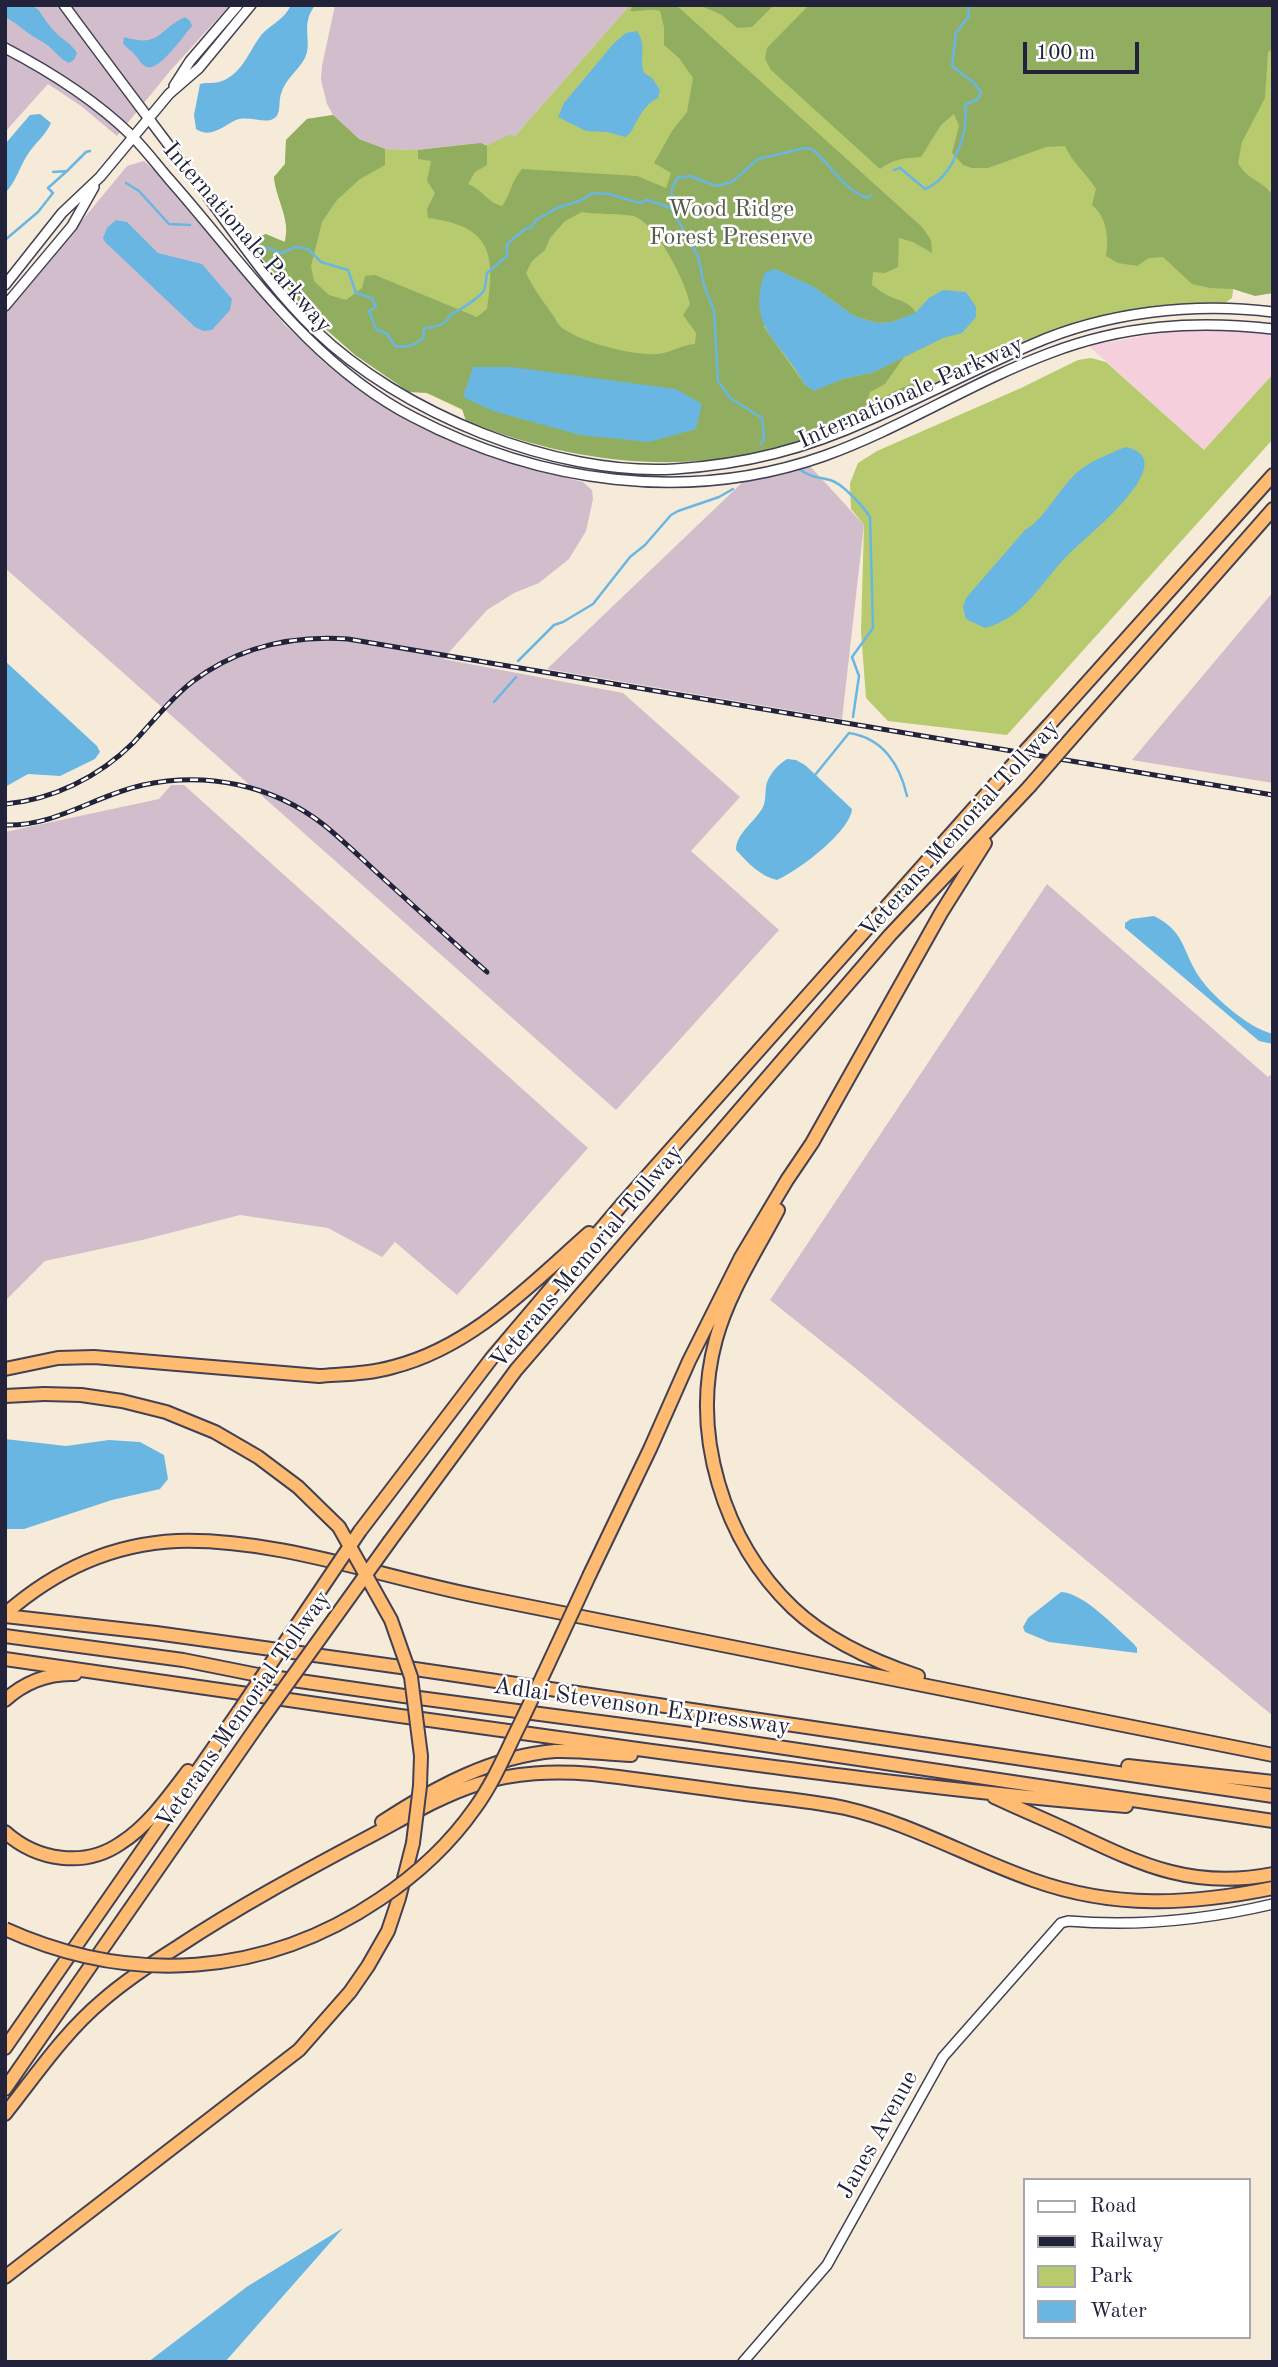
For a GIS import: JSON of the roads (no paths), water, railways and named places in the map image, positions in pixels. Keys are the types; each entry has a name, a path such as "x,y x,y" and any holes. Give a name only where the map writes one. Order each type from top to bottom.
{"highway":[{"name":"Veterans Memorial Tollway","path":"5,2048 360,1531 491,1359 624,1202 1273,475"},
{"name":"Veterans Memorial Tollway","path":"5,2089 260,1721 516,1370 890,935 999,821 1273,509"},
{"path":"965,1692 860,1653 812,1624 792,1607 764,1573 724,1506 711,1453 709,1381 716,1340 733,1292 812,1143 942,914 999,821"},
{"path":"5,1929 44,1945 103,1960 144,1966 210,1965 250,1958 291,1946 364,1910 418,1871 455,1834 475,1808 504,1756 715,1307 780,1191 812,1143"},
{"path":"5,1369 58,1358 94,1357 319,1376 391,1368 444,1348 508,1306 624,1202"},
{"path":"5,1396 80,1395 122,1401 166,1412 215,1432 258,1457 298,1487 339,1527 391,1620 411,1677 421,1756 413,1843 400,1898 388,1931 368,1966 335,2011 299,2050 264,2079 5,2277"},
{"path":"5,1615 33,1591 64,1572 99,1556 163,1542 204,1541 277,1550 457,1593 1273,1755"},
{"name":"Adlai Stevenson Expressway","path":"5,1615 197,1639 1273,1796"},
{"name":"Adlai Stevenson Expressway","path":"5,1636 1273,1821"},
{"path":"5,1659 364,1712 692,1756 1046,1800 1228,1815"},
{"path":"5,1700 33,1681 53,1675 71,1674 190,1685"},
{"path":"5,1832 26,1848 53,1857 86,1858 110,1850 121,1844 148,1820 211,1740 235,1716"},
{"path":"853,1734 1273,1782"},
{"path":"1209,1742 1273,1749"},
{"path":"320,1863 399,1811 453,1781 494,1763 530,1754 558,1751 692,1756"},
{"path":"5,2114 63,2039 127,1979 206,1928 320,1863 445,1797 477,1784 512,1776 558,1772 593,1774 845,1808 896,1824 1032,1880 1082,1894 1175,1902 1206,1901 1273,1888"},
{"path":"981,1791 1155,1869 1208,1878 1233,1879 1273,1874"}],"street":[{"name":"Internationale Parkway","path":"64,5 288,302 339,351 406,397 453,422 514,445 604,466 673,469 757,458 831,438 1034,343 1091,324 1170,311 1273,312"},
{"path":"169,94 190,61 238,5"},
{"path":"5,306 72,226 100,177 132,136 169,94 199,68 251,5"},
{"name":"Internationale Parkway","path":"5,48 77,90 132,136 270,301 326,357 413,417 495,452 533,464 637,482 679,483 757,473 827,455 1033,359 1069,346 1116,334 1189,324 1273,329"},
{"path":"5,285 62,213 100,177"},
{"path":"757,458 757,473"},
{"name":"Janes Avenue","path":"743,2362 827,2265 943,2057 1064,1921 1163,1922 1212,1917 1273,1904"}],"water":[{"path":"5,5 37,9 56,33 75,50 77,53 74,60 69,63 5,17"},
{"path":"291,5 315,5 308,20 307,53 283,89 276,117 265,121 236,120 207,133 196,129 194,115 200,84 222,81 236,72 259,38"},
{"path":"185,17 192,26 165,58 152,67 143,65 123,43 124,37 136,40 152,39"},
{"path":"637,31 642,41 644,73 652,78 660,90 658,98 641,113 629,134 625,137 607,132 586,131 558,117 564,103 614,43 626,33"},
{"path":"40,114 51,123 28,154 5,193 5,144 30,115"},
{"path":"116,220 127,222 158,253 202,264 232,299 230,310 212,330 203,331 195,327 105,242 103,238 107,228"},
{"path":"775,269 814,287 854,316 877,323 892,322 915,313 929,298 943,290 966,292 976,307 976,317 962,333 943,338 874,372 843,379 814,391 805,385 763,321 760,291 765,272"},
{"path":"473,367 511,367 676,389 702,404 696,429 649,442 580,435 493,411 463,397"},
{"path":"1125,447 1141,454 1144,467 1138,482 1125,500 1068,555 1031,598 1011,616 985,628 966,619 963,607 966,598 1025,530 1040,518 1072,477 1090,463"},
{"path":"5,661 97,746 100,752 95,759 60,776 28,774 5,787"},
{"path":"787,759 805,765 852,809 842,829 822,850 777,880 760,872 736,850 742,833 763,807 770,777"},
{"path":"1154,916 1176,933 1196,972 1210,990 1241,1018 1273,1034 1273,1044 1259,1041 1125,928 1125,923 1131,919"},
{"path":"5,1439 66,1446 109,1440 140,1442 164,1455 168,1479 160,1489 112,1500 24,1529 5,1529"},
{"path":"1061,1592 1079,1598 1099,1612 1133,1643 1137,1653 1049,1642 1025,1632 1023,1627 1028,1618"},
{"path":"343,2228 225,2362 148,2362 248,2286"}],"waterway":[{"path":"894,170 900,168 925,189 944,175 957,153 964,128 965,105 978,99 981,92 952,66 956,33 969,16 968,5"},
{"path":"761,444 764,437 762,418 730,398 718,381 714,311 704,285 698,256 671,208 672,189 677,178 690,176 716,186 732,182 758,159 805,148 812,149 819,155 851,189 867,198 871,195"},
{"path":"53,172 67,171 90,151"},
{"path":"5,240 38,212 53,193 48,188 67,171"},
{"path":"126,183 139,191 169,224 190,225"},
{"path":"266,247 281,253 296,247 308,249 321,262 348,270 356,293 372,298 376,307 369,311 376,329 387,334 395,346 407,346 421,340 426,328 444,323 451,314 479,296 485,288 487,273 507,256 507,244 525,229 532,227 536,220 557,208 582,200 592,193 609,194 640,203 647,200 671,208"},
{"path":"799,469 835,482 857,501 870,517 873,628 852,657 859,676 853,717"},
{"path":"518,661 554,625 593,604 630,557 645,545 671,515 733,489"},
{"path":"494,702 516,677"},
{"path":"815,775 849,733 871,741 888,755 900,774 907,796"}],"railway":[{"path":"5,804 40,798 90,776 120,755 192,682 228,660 266,646 327,638 348,639 1273,795"},
{"path":"5,825 41,821 126,790 167,781 215,781 261,791 304,811 324,825 487,972"}],"park label":[{"name":"Wood Ridge Forest Preserve","path":"731,224"}]}
